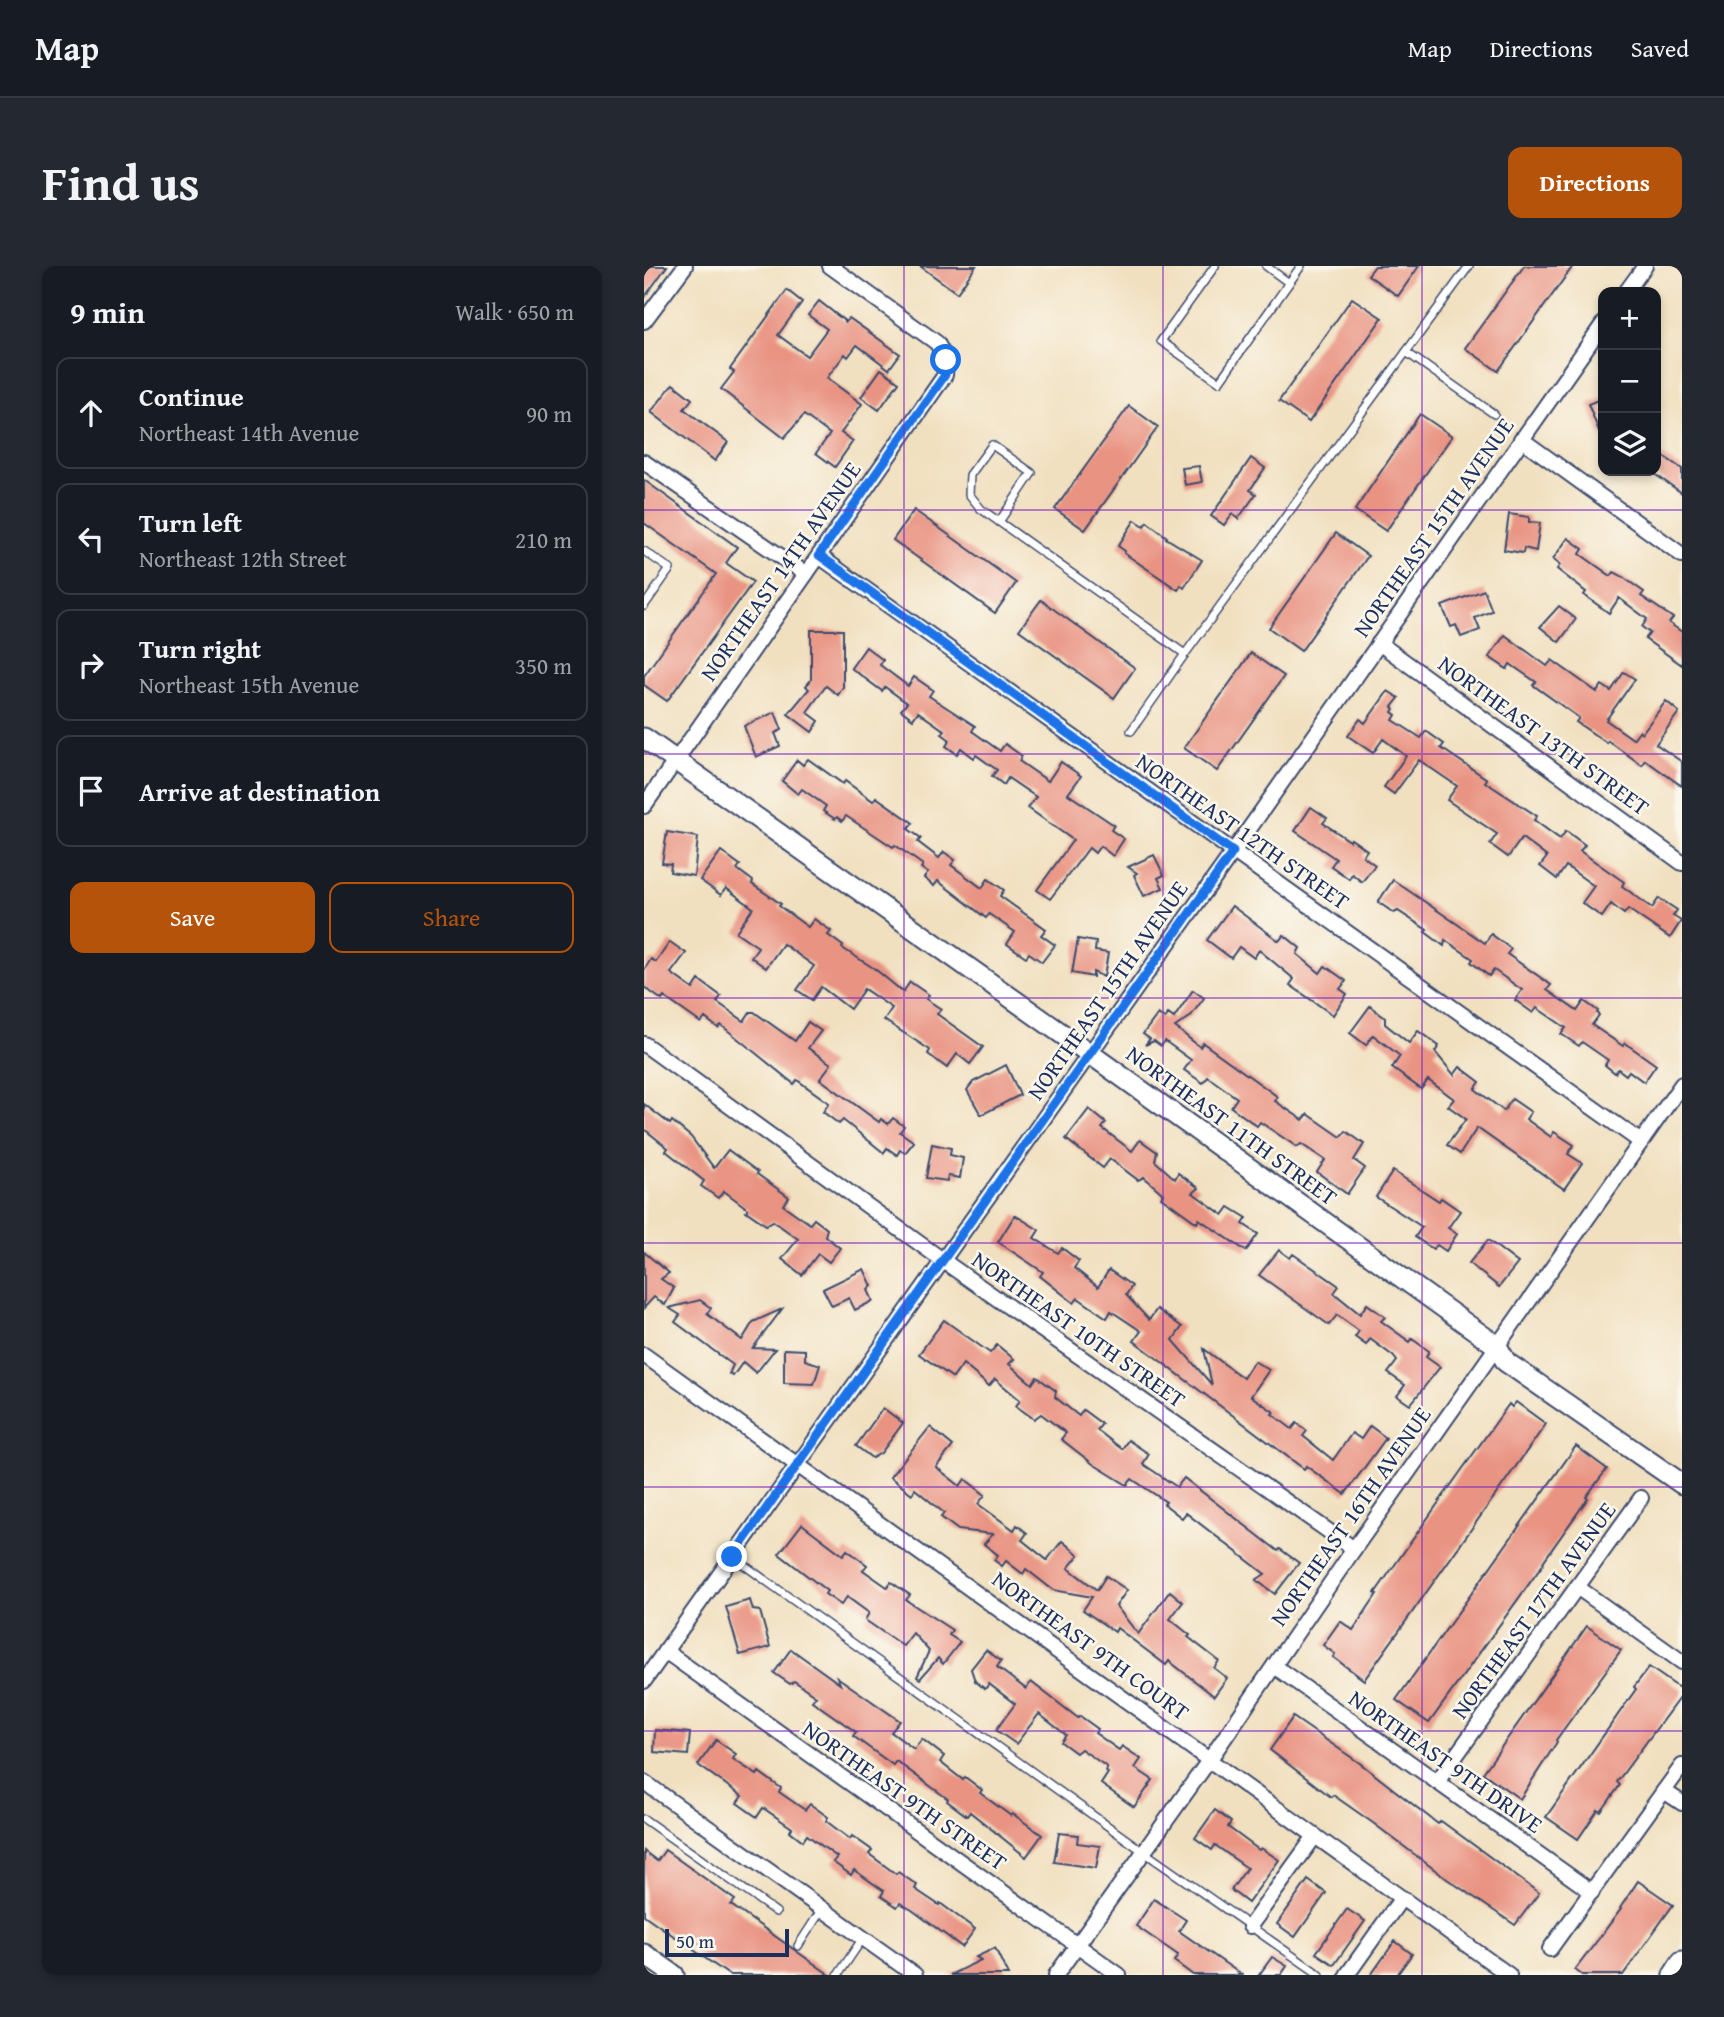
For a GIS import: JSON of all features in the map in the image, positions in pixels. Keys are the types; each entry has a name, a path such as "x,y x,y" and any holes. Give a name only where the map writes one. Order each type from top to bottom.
{"street":[{"path":"644,321 685,266"},
{"name":"NORTHEAST 14TH AVENUE","path":"644,806 945,375 946,360 937,343 830,266"},
{"path":"1630,287 1645,266"},
{"name":"NORTHEAST 15TH AVENUE","path":"644,1681 1233,852 1598,331"},
{"path":"1521,439 1682,555"},
{"path":"644,462 806,574"},
{"name":"NORTHEAST 12TH STREET","path":"819,555 1641,1142"},
{"name":"NORTHEAST 13TH STREET","path":"1379,643 1682,863"},
{"name":"NORTHEAST 11TH STREET","path":"644,738 1497,1346 1506,1362 1682,1484"},
{"name":"NORTHEAST 10TH STREET","path":"644,1044 943,1261 1354,1549"},
{"name":"NORTHEAST 16TH AVENUE","path":"1056,1975 1682,1084"},
{"name":"NORTHEAST 9TH COURT","path":"644,1355 1210,1759 1401,1899 1492,1970 1509,1975"},
{"name":"NORTHEAST 17TH AVENUE","path":"1437,1782 1641,1498"},
{"path":"1577,1587 1682,1662"},
{"name":"NORTHEAST 9TH STREET","path":"665,1651 1119,1975"},
{"name":"NORTHEAST 9TH DRIVE","path":"1274,1666 1592,1892"},
{"path":"1550,1949 1682,1766"},
{"path":"644,1782 863,1938 905,1972"},
{"path":"1664,1791 1682,1803"},
{"path":"1250,1926 1315,1836"},
{"path":"1347,1975 1401,1899"},
{"path":"644,1954 674,1975"},
{"path":"1673,1975 1682,1961"}],"lane":[{"path":"1215,266 1161,341 1219,383 1301,266"},
{"path":"1266,266 1290,282"},
{"path":"1132,731 1185,654 1469,266"},
{"path":"1406,352 1494,414"},
{"path":"999,522 1032,473 992,445 970,475 969,494 981,509 999,522 1185,654"},
{"path":"644,551 670,569 644,606"},
{"path":"732,1557 1320,1975"},
{"path":"644,1819 776,1912"},
{"path":"798,1946 822,1909"},
{"path":"838,1975 863,1938"}],"building":[{"path":"644,266 667,266 644,298"},
{"path":"920,266 976,266 957,293"},
{"path":"1375,266 1419,266 1398,296 1368,275"},
{"path":"1524,266 1573,266 1498,371 1465,348"},
{"path":"787,290 802,302 778,335 807,356 827,329 808,315 819,301 846,322 849,318 900,354 889,369 857,345 848,357 845,354 827,378 862,404 841,433 853,441 835,467 816,453 830,434 804,415 784,438 721,389 734,372 730,369"},
{"path":"1352,298 1382,318 1309,422 1279,401"},
{"path":"881,369 899,382 879,410 861,397"},
{"path":"673,384 692,399 684,409 728,442 715,461 651,412"},
{"path":"1598,400 1598,429 1588,404"},
{"path":"1129,406 1158,427 1085,530 1055,509"},
{"path":"1420,414 1452,436 1386,531 1355,510"},
{"path":"1661,454 1682,469 1682,493 1657,476 1661,476"},
{"path":"1251,458 1265,468 1250,490 1256,494 1238,519 1232,514 1224,525 1211,516"},
{"path":"1199,466 1202,482 1185,485 1182,468"},
{"path":"644,480 737,547 726,563 753,582 667,701 644,685 644,676 716,574 644,523"},
{"path":"914,510 1016,583 995,613 893,540"},
{"path":"1509,514 1529,517 1529,522 1540,523 1536,551 1524,548 1523,553 1504,550"},
{"path":"1135,520 1144,526 1147,522 1166,538 1202,560 1184,588 1181,585 1178,590 1118,546"},
{"path":"1336,533 1368,556 1301,651 1269,628"},
{"path":"1568,538 1583,549 1580,554 1611,576 1614,572 1620,575 1644,592 1641,596 1673,618 1669,623 1682,632 1682,665 1645,639 1650,633 1642,627 1647,619 1619,598 1609,613 1584,595 1586,592 1557,569 1560,565 1553,559"},
{"path":"1484,590 1492,611 1475,618 1480,630 1461,637 1456,625 1451,627 1442,606"},
{"path":"1041,600 1135,668 1114,698 1019,630"},
{"path":"1559,606 1576,619 1559,642 1540,627"},
{"path":"811,630 843,630 843,687 838,695 826,686 807,712 819,721 812,732 788,714 809,689 806,686 811,680"},
{"path":"1505,635 1547,666 1552,660 1597,692 1602,685 1611,691 1624,672 1635,679 1606,720 1633,739 1639,731 1642,733 1666,701 1679,712 1656,744 1682,762 1682,786 1645,760 1642,765 1608,741 1607,743 1576,722 1579,718 1533,685 1536,682 1510,664 1507,669 1489,657"},
{"path":"866,647 883,660 880,665 908,686 914,677 933,690 929,696 975,726 972,731 1000,751 1005,744 1022,756 1019,761 1048,781 1061,762 1081,776 1068,794 1114,825 1111,830 1124,839 1113,856 1100,846 1095,853 1089,848 1050,899 1037,890 1073,840 1028,808 1036,797 1008,778 1004,785 992,776 997,770 976,755 974,758 961,748 957,754 946,746 950,740 942,734 945,731 918,712 913,719 901,710 907,703 885,687 882,691 851,668"},
{"path":"1251,653 1284,676 1217,771 1184,748"},
{"path":"1388,691 1399,698 1392,707 1392,712 1396,715 1393,720 1421,738 1426,731 1444,744 1441,748 1487,779 1485,782 1537,816 1534,820 1560,839 1566,831 1585,845 1580,851 1624,882 1622,886 1652,908 1659,898 1677,910 1673,916 1681,921 1670,938 1628,909 1624,914 1611,904 1602,917 1582,903 1594,886 1566,866 1557,879 1540,866 1547,857 1522,838 1508,857 1490,844 1497,834 1447,800 1457,786 1419,760 1394,794 1384,787 1406,756 1383,739 1373,753 1348,736 1360,719 1365,723"},
{"path":"775,712 782,730 775,733 780,746 756,757 744,726"},
{"path":"808,759 843,784 845,781 873,801 876,797 913,823 908,829 921,838 918,842 939,858 944,852 955,860 951,865 982,888 988,879 1004,890 1000,896 1046,929 1041,935 1055,945 1042,962 1029,953 1026,957 1007,944 1015,932 989,914 986,918 938,881 934,886 924,878 928,873 921,868 923,865 895,845 893,847 846,816 842,821 837,817 835,819 823,811 826,806 802,789 798,794 782,781 797,760 803,765"},
{"path":"1311,807 1327,818 1323,823 1367,850 1363,856 1375,865 1362,882 1352,874 1349,879 1331,866 1336,859 1295,831"},
{"path":"667,832 698,837 694,876 670,872 671,864 662,863"},
{"path":"721,851 740,865 737,869 753,881 752,884 808,927 814,919 831,931 828,935 843,946 842,948 875,969 903,992 910,982 929,995 926,999 941,1009 937,1014 983,1047 970,1064 957,1054 947,1068 928,1054 930,1050 884,1020 892,1008 864,989 850,1009 821,987 812,1000 797,990 814,966 783,944 766,968 751,957 758,947 736,932 753,908 726,888 721,895 700,880"},
{"path":"1154,855 1164,875 1158,878 1163,888 1144,896 1134,875 1137,873 1128,867"},
{"path":"1393,880 1485,943 1491,934 1511,949 1507,954 1551,985 1547,990 1577,1011 1584,1001 1598,1011 1599,1015 1592,1025 1623,1046 1625,1043 1656,1065 1644,1082 1629,1071 1626,1075 1618,1069 1615,1073 1605,1065 1608,1060 1582,1042 1579,1046 1561,1034 1566,1028 1537,1008 1533,1013 1515,1000 1522,990 1494,970 1489,976 1471,962 1473,959 1445,940 1444,946 1425,932 1427,930 1398,911 1394,913 1378,902"},
{"path":"1232,906 1279,941 1284,935 1300,948 1297,954 1320,973 1325,966 1346,981 1340,989 1347,994 1333,1015 1290,985 1294,979 1259,950 1254,958 1239,947 1231,958 1207,940"},
{"path":"1078,939 1096,942 1095,951 1108,953 1104,977 1093,972 1093,977 1072,973"},
{"path":"670,942 686,953 671,973 693,989 699,980 721,996 717,1002 744,1021 750,1012 754,1012 795,1041 808,1022 821,1031 808,1048 831,1064 820,1079 879,1122 881,1119 888,1124 893,1118 904,1126 900,1132 914,1142 905,1153 900,1150 897,1155 887,1148 884,1153 843,1120 839,1124 823,1112 829,1103 797,1080 794,1084 721,1025 718,1028 705,1018 701,1023 664,997 662,1000 644,987 644,970 651,959 656,962"},
{"path":"1193,990 1204,998 1190,1017 1175,1027 1200,1047 1203,1043 1278,1097 1275,1101 1303,1120 1308,1114 1341,1137 1346,1131 1364,1144 1354,1160 1365,1168 1347,1194 1317,1172 1325,1160 1301,1144 1297,1147 1260,1122 1257,1126 1231,1107 1237,1098 1208,1077 1203,1083 1184,1070 1191,1060 1165,1041 1161,1046 1154,1041 1145,1045 1150,1039 1143,1034 1158,1014 1165,1019 1168,1014 1174,1018"},
{"path":"1370,1006 1385,1018 1385,1024 1409,1043 1418,1031 1439,1046 1435,1052 1454,1075 1460,1067 1480,1082 1475,1089 1504,1111 1512,1099 1531,1112 1526,1119 1551,1137 1554,1132 1574,1145 1568,1154 1582,1163 1564,1189 1477,1128 1460,1154 1447,1145 1466,1119 1448,1106 1454,1099 1428,1080 1421,1089 1392,1068 1400,1056 1373,1035 1366,1045 1350,1033"},
{"path":"1006,1065 1020,1095 981,1115 967,1090 973,1082"},
{"path":"644,1104 670,1124 672,1121 691,1137 714,1168 728,1150 789,1197 783,1205 810,1224 814,1219 827,1229 825,1236 840,1248 829,1262 818,1254 802,1275 782,1259 798,1239 773,1221 766,1225 724,1191 718,1198 701,1186 704,1181 666,1151 668,1148 644,1129"},
{"path":"1089,1109 1106,1123 1102,1128 1132,1151 1140,1140 1157,1152 1155,1161 1175,1179 1178,1173 1199,1188 1193,1193 1223,1215 1229,1207 1247,1218 1243,1224 1258,1234 1246,1251 1199,1219 1197,1223 1161,1197 1163,1194 1144,1177 1138,1180 1110,1159 1103,1168 1066,1139"},
{"path":"932,1144 951,1148 950,1155 963,1158 960,1178 948,1176 947,1181 926,1178"},
{"path":"1393,1171 1439,1201 1441,1198 1460,1211 1448,1228 1457,1234 1446,1251 1437,1245 1433,1249 1415,1237 1422,1227 1376,1197"},
{"path":"1015,1215 1039,1230 1034,1238 1058,1253 1062,1248 1079,1261 1074,1268 1098,1287 1109,1270 1132,1286 1126,1295 1149,1320 1157,1309 1182,1327 1173,1340 1212,1385 1204,1349 1243,1378 1254,1361 1269,1370 1251,1396 1292,1429 1297,1423 1307,1431 1303,1436 1333,1460 1352,1433 1361,1439 1370,1426 1386,1438 1345,1494 1306,1466 1304,1469 1134,1341 1141,1331 1111,1311 1107,1318 1078,1298 1074,1303 1040,1276 1043,1272 998,1242"},
{"path":"1488,1240 1518,1263 1499,1287 1469,1263"},
{"path":"1279,1250 1290,1258 1293,1254 1339,1286 1334,1293 1360,1314 1367,1304 1385,1317 1381,1321 1410,1342 1412,1339 1429,1351 1426,1357 1440,1367 1410,1405 1397,1396 1405,1385 1388,1373 1397,1361 1393,1356 1370,1339 1366,1345 1355,1337 1359,1331 1337,1315 1329,1325 1259,1275"},
{"path":"644,1252 669,1273 661,1279 674,1288 665,1305 654,1297 644,1308"},
{"path":"864,1269 872,1286 868,1290 873,1301 855,1310 849,1298 832,1306 823,1289"},
{"path":"700,1300 711,1308 707,1314 742,1340 753,1322 782,1309 753,1348 775,1349 756,1373 743,1362 733,1376 729,1374 733,1365 675,1322 680,1315 669,1308"},
{"path":"944,1320 990,1353 997,1345 1014,1359 1009,1364 1032,1384 1037,1377 1056,1391 1055,1397 1079,1416 1083,1410 1102,1424 1097,1430 1122,1449 1128,1440 1149,1454 1143,1464 1177,1487 1184,1478 1278,1551 1280,1549 1299,1563 1275,1594 1256,1580 1265,1574 1186,1513 1182,1518 1164,1504 1166,1502 1132,1479 1127,1485 1093,1464 1061,1439 1066,1433 1041,1414 1034,1419 1016,1406 1020,1400 995,1379 989,1386 963,1364 953,1378 919,1354"},
{"path":"784,1349 805,1350 805,1360 820,1365 814,1384 784,1383"},
{"path":"1516,1402 1546,1424 1364,1680 1333,1657 1335,1654 1323,1645 1340,1621 1353,1630 1377,1594 1375,1593 1446,1492 1509,1404 1512,1407"},
{"path":"883,1408 903,1423 881,1453 872,1458 856,1446"},
{"path":"930,1427 953,1446 936,1467 960,1486 965,1479 985,1495 978,1504 1014,1530 1017,1525 1027,1533 1022,1540 1047,1560 1062,1541 1079,1555 1068,1568 1097,1590 1106,1576 1127,1590 1116,1606 1138,1634 1170,1591 1183,1602 1170,1619 1219,1661 1214,1668 1227,1678 1214,1696 1169,1661 1166,1665 1117,1628 1115,1632 1083,1610 1092,1597 1053,1590 1026,1569 1023,1574 1006,1561 1002,1566 994,1560 998,1555 984,1544 993,1534 958,1530 941,1517 944,1513 915,1489 912,1494 890,1477"},
{"path":"1576,1446 1607,1469 1544,1563 1429,1723 1396,1700"},
{"path":"802,1524 843,1555 847,1550 867,1565 863,1570 887,1587 891,1582 910,1595 906,1600 952,1630 949,1635 960,1642 943,1664 938,1658 920,1679 917,1677 929,1651 913,1633 903,1646 865,1620 869,1613 847,1597 841,1605 779,1554"},
{"path":"750,1600 753,1610 760,1611 770,1647 740,1655 726,1607"},
{"path":"1587,1626 1621,1650 1556,1740 1520,1799 1483,1773"},
{"path":"791,1649 840,1684 837,1677 900,1721 891,1732 914,1749 922,1739 944,1756 940,1762 963,1780 965,1777 982,1790 980,1793 1011,1816 1013,1814 1042,1835 1026,1857 970,1812 967,1816 896,1761 893,1765 853,1736 856,1732 812,1701 816,1696 794,1681 790,1684 774,1673"},
{"path":"986,1650 1001,1661 997,1667 1026,1689 1031,1682 1078,1718 1080,1716 1098,1729 1095,1733 1119,1750 1122,1746 1141,1759 1135,1768 1153,1780 1134,1807 1101,1784 1108,1773 1105,1771 1107,1767 1081,1749 1076,1753 1061,1742 1066,1735 1039,1714 1016,1744 996,1730 1015,1704 989,1684 985,1689 975,1681 971,1669"},
{"path":"1649,1667 1682,1690 1682,1694 1617,1782 1620,1785 1601,1812 1598,1810 1578,1839 1546,1817"},
{"path":"1293,1717 1361,1764 1438,1824 1441,1821 1539,1893 1515,1925 1333,1795 1331,1797 1270,1750"},
{"path":"655,1730 690,1733 688,1755 654,1752"},
{"path":"716,1740 736,1754 733,1759 757,1775 759,1772 781,1788 779,1792 805,1810 810,1804 828,1817 826,1821 850,1839 852,1836 872,1850 869,1854 896,1874 898,1872 917,1885 915,1889 939,1905 940,1903 975,1929 962,1947 912,1910 900,1903 897,1907 881,1896 884,1891 854,1870 851,1875 833,1862 837,1857 807,1835 803,1841 790,1831 792,1828 763,1808 757,1817 737,1803 742,1796 698,1765"},
{"path":"1215,1810 1231,1822 1228,1827 1259,1850 1261,1848 1279,1860 1248,1903 1231,1890 1247,1868 1215,1845 1212,1850 1195,1838"},
{"path":"1059,1833 1078,1835 1077,1843 1100,1846 1096,1868 1054,1862"},
{"path":"665,1850 735,1900 731,1905 830,1975 729,1975 644,1915 644,1851 657,1861"},
{"path":"1308,1880 1326,1893 1295,1937 1277,1924"},
{"path":"1638,1881 1673,1905 1623,1975 1582,1975 1575,1970 1621,1909"},
{"path":"1154,1899 1186,1920 1179,1931 1242,1975 1193,1975 1174,1961 1178,1955 1136,1926"},
{"path":"1347,1909 1365,1921 1334,1965 1316,1953"},
{"path":"1395,1941 1412,1954 1397,1975 1371,1975"},
{"path":"995,1948 1008,1975 950,1975 981,1960 976,1957"},
{"path":"1272,1957 1287,1966 1281,1975 1259,1975"}],"route":[{"path":"732,1557 1233,852 819,555 945,375 946,360"}]}
